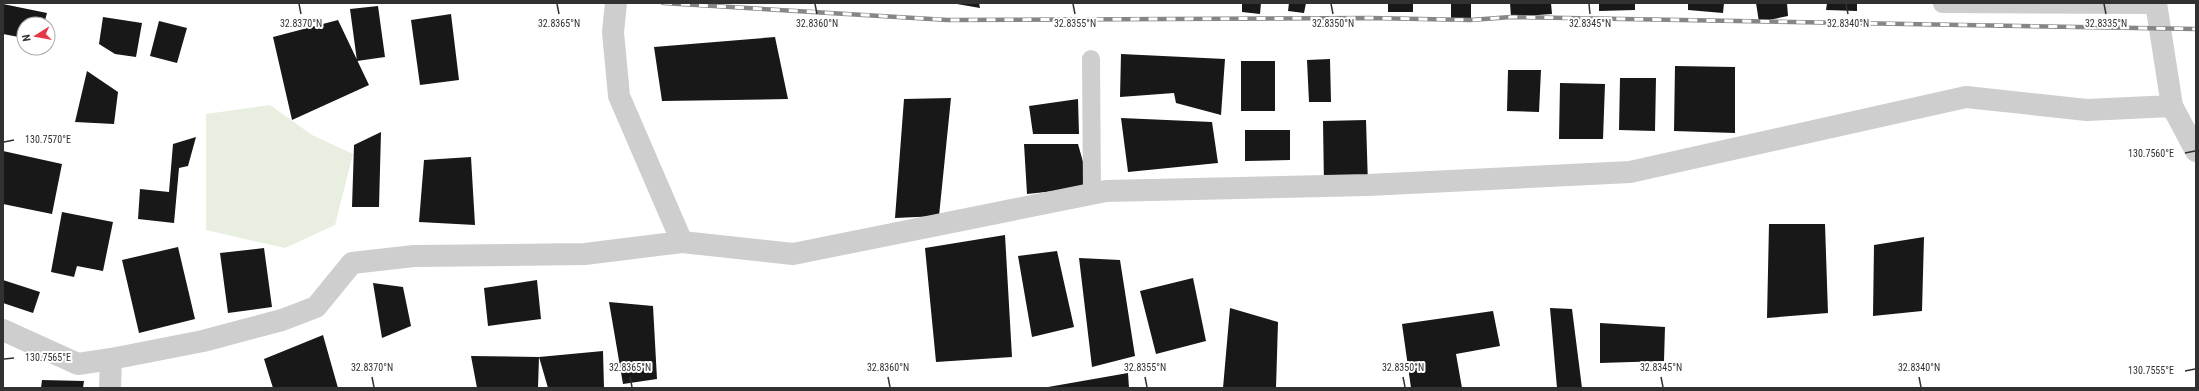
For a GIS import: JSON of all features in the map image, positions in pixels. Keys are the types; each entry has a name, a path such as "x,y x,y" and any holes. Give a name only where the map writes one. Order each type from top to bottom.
{"street":[{"path":"616,3 613,32 619,96 682,242"},
{"path":"2156,4 2172,106 2196,151"},
{"path":"3,330 78,364 203,341 295,315 316,307 352,263 414,256 585,254 682,242 792,254 1106,192 1368,185 1630,172 1966,98 2087,110 2172,106"},
{"path":"110,388 111,359"}],"lane":[{"path":"1942,4 2156,4"},
{"path":"1091,59 1092,194"}],"shaded area":[{"path":"270,105 312,135 353,154 335,225 285,248 206,230 206,114"}],"building":[{"path":"979,3 980,8 957,4"},
{"path":"1242,3 1261,3 1260,14 1242,12"},
{"path":"1289,3 1306,3 1304,13 1288,11"},
{"path":"1388,3 1413,3 1413,12 1388,12"},
{"path":"1451,3 1471,3 1471,20 1451,20"},
{"path":"1510,3 1551,3 1552,14 1511,17"},
{"path":"1599,3 1635,3 1635,10 1599,11"},
{"path":"1688,3 1724,3 1723,13 1688,10"},
{"path":"1756,3 1787,3 1788,16 1759,22"},
{"path":"1827,3 1857,3 1857,11 1826,10"},
{"path":"3,4 47,13 46,16 16,16 16,36 3,34"},
{"path":"378,6 385,57 357,61 350,9"},
{"path":"451,14 459,80 420,85 411,20"},
{"path":"103,17 142,23 136,57 115,54 99,44"},
{"path":"338,20 369,85 292,120 273,37"},
{"path":"159,21 187,28 177,63 150,56"},
{"path":"775,37 788,99 662,101 654,47"},
{"path":"1121,54 1225,59 1221,115 1176,103 1174,93 1120,97"},
{"path":"1330,59 1331,102 1309,102 1307,60"},
{"path":"1241,61 1275,61 1275,111 1241,111"},
{"path":"1675,66 1735,67 1735,133 1674,131"},
{"path":"1508,70 1541,70 1539,112 1507,111"},
{"path":"87,71 118,92 114,124 75,122"},
{"path":"1620,78 1656,78 1655,131 1619,130"},
{"path":"1560,83 1605,84 1603,139 1559,139"},
{"path":"951,98 939,216 895,218 904,99"},
{"path":"1078,99 1079,134 1033,134 1029,106"},
{"path":"1121,118 1212,122 1218,163 1128,172"},
{"path":"1366,120 1368,185 1324,186 1323,121"},
{"path":"1245,130 1290,130 1290,160 1245,161"},
{"path":"381,132 379,207 352,207 354,145"},
{"path":"196,137 188,166 179,168 174,223 138,219 140,189 169,192 173,144"},
{"path":"1024,144 1078,144 1092,194 1055,191 1027,194"},
{"path":"3,151 62,164 52,214 3,204"},
{"path":"471,157 475,225 419,222 424,160"},
{"path":"62,212 113,222 103,271 77,266 74,277 51,272"},
{"path":"1769,224 1825,224 1828,313 1767,318"},
{"path":"1005,235 1012,357 936,362 925,248"},
{"path":"1924,237 1922,311 1873,316 1874,245"},
{"path":"178,247 195,319 139,333 122,260"},
{"path":"264,248 272,307 228,313 220,253"},
{"path":"1057,251 1074,327 1032,337 1018,256"},
{"path":"1079,258 1120,260 1135,356 1092,367"},
{"path":"1193,278 1206,341 1156,354 1140,291"},
{"path":"3,280 40,292 33,313 3,303"},
{"path":"537,280 541,319 488,326 484,288"},
{"path":"373,283 403,287 411,326 382,338"},
{"path":"609,302 653,306 657,379 623,384"},
{"path":"1230,308 1278,322 1276,388 1223,388"},
{"path":"1550,308 1572,309 1582,388 1557,388"},
{"path":"1493,311 1500,346 1456,354 1462,388 1411,388 1402,324"},
{"path":"1600,323 1665,327 1664,361 1600,363"},
{"path":"323,335 338,388 273,388 264,359"},
{"path":"603,351 604,388 548,388 539,357"},
{"path":"471,356 539,357 538,388 477,388"},
{"path":"1128,373 1129,388 1048,388 1048,387"},
{"path":"42,380 84,381 83,388 41,388"}],"railway":[{"path":"663,3 948,20 1370,18 1471,20 1511,17 2196,29"}]}
